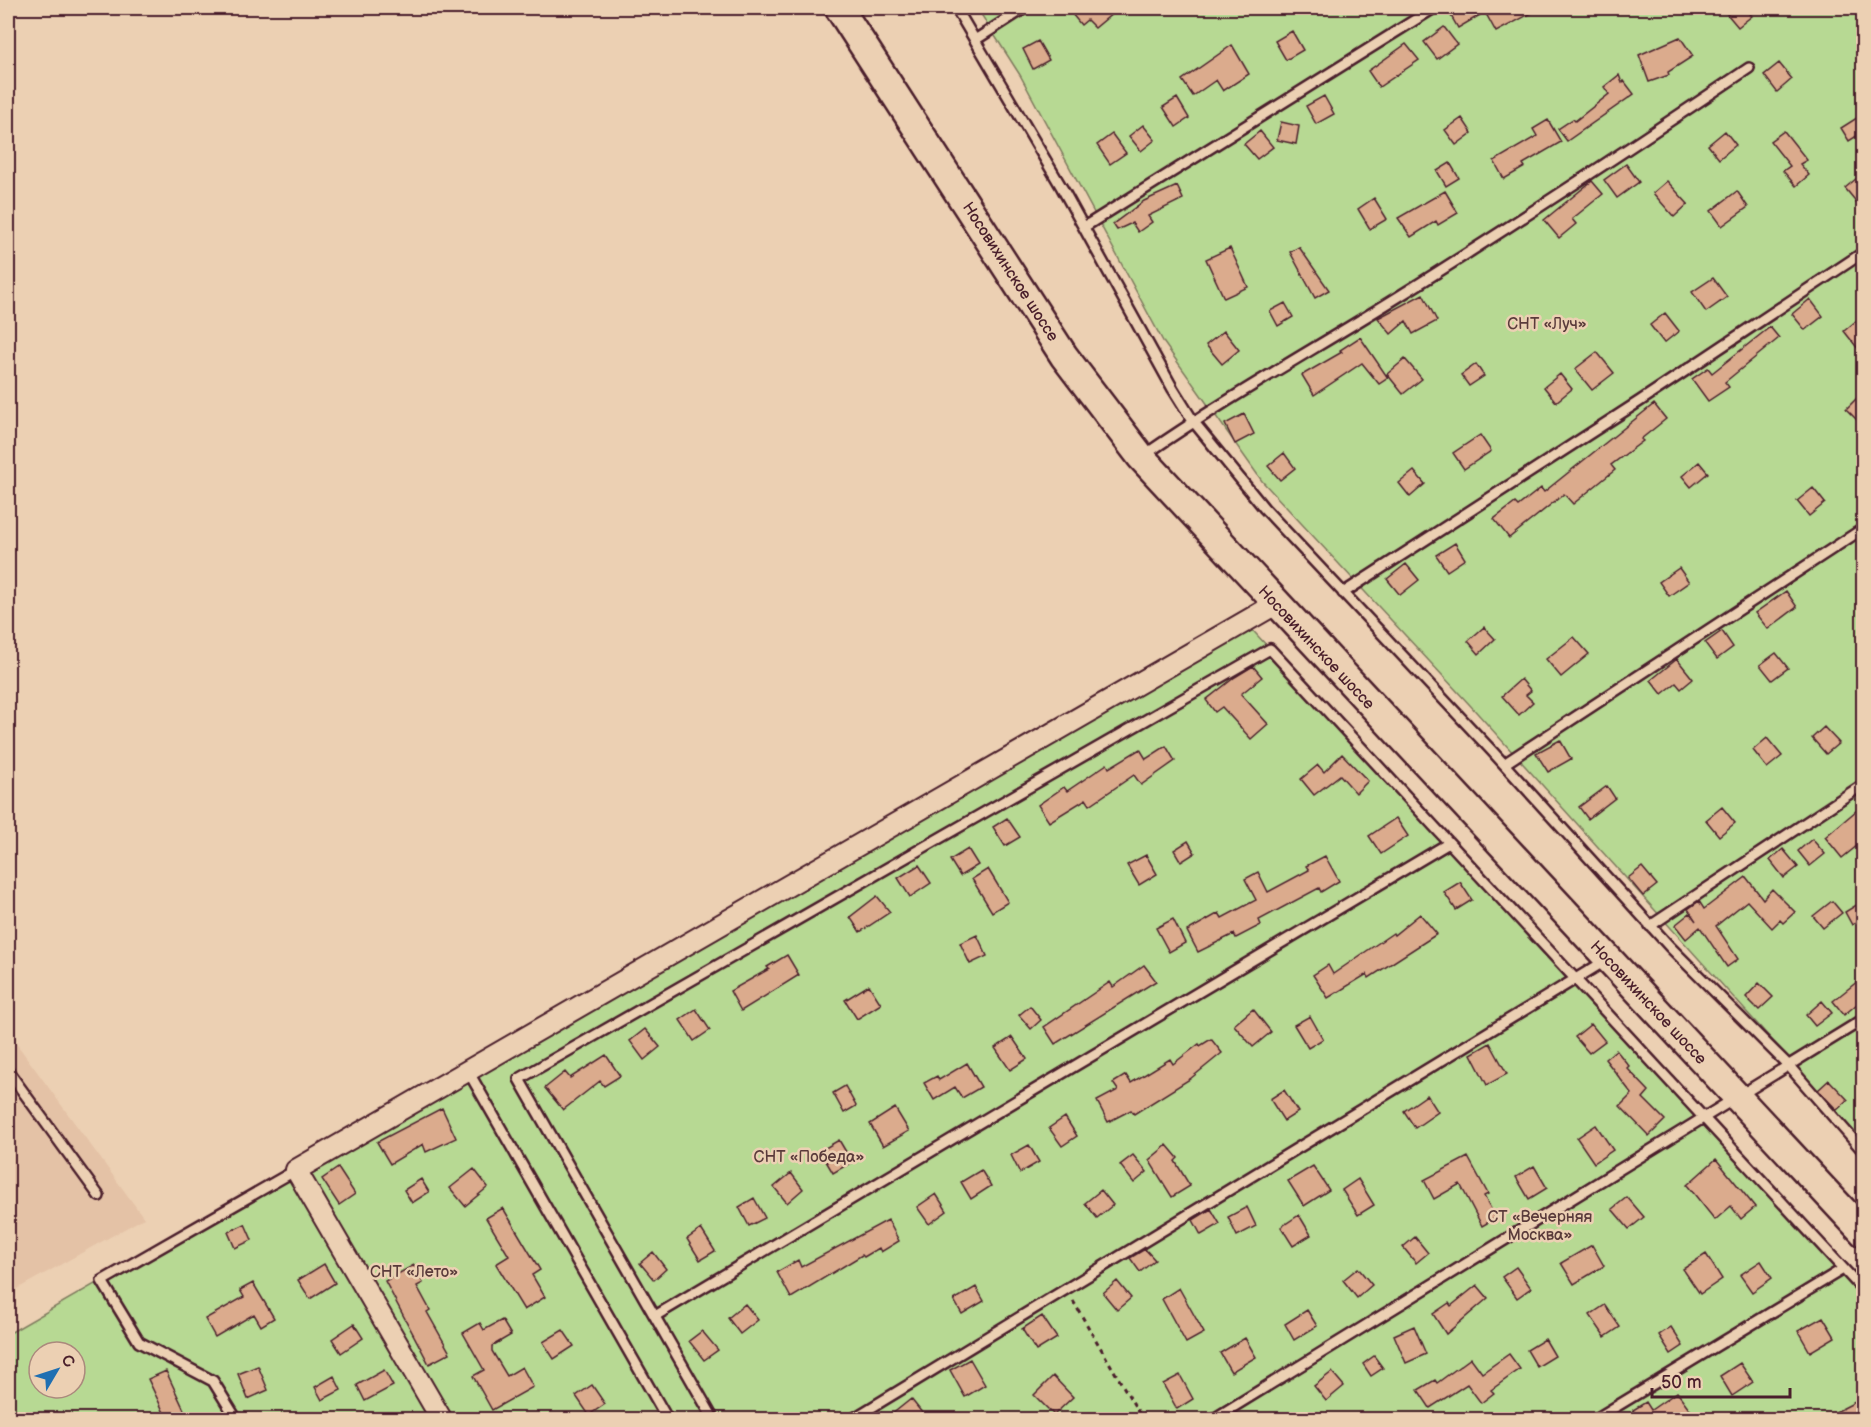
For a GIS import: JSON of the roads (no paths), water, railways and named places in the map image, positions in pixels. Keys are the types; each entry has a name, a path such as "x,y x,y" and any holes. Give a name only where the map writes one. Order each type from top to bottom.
{"main road":[{"name":"Носовихинское шоссе","path":"839,8 1064,356 1141,457 1863,1233"}],"street":[{"path":"442,1419 296,1170 1276,604"}],"lane":[{"path":"956,8 1084,227 1193,421 1264,508 1504,764 1650,926 1788,1065 1863,1152"},
{"path":"975,40 1025,8"},
{"path":"1084,227 1434,8"},
{"path":"1141,457 1193,421 1261,383 1533,213 1749,68"},
{"path":"1343,592 1640,401 1863,252"},
{"path":"1504,764 1863,528"},
{"path":"714,1419 519,1079 1270,649 1863,1291"},
{"path":"1650,926 1863,784"},
{"path":"655,1316 1449,843"},
{"path":"851,1419 1608,960"},
{"path":"1212,1419 1863,1019"},
{"path":"8,1071 99,1196"},
{"path":"468,1071 668,1419"},
{"path":"237,1419 213,1381 139,1342 102,1281 296,1170"},
{"path":"1594,1419 1843,1269"}],"park label":[{"name":"СНТ «Луч»","path":"1547,324"},
{"name":"СНТ «Победа»","path":"809,1157"},
{"name":"СТ «Вечерняя Москва»","path":"1540,1226"},
{"name":"СНТ «Лето»","path":"414,1272"}]}
